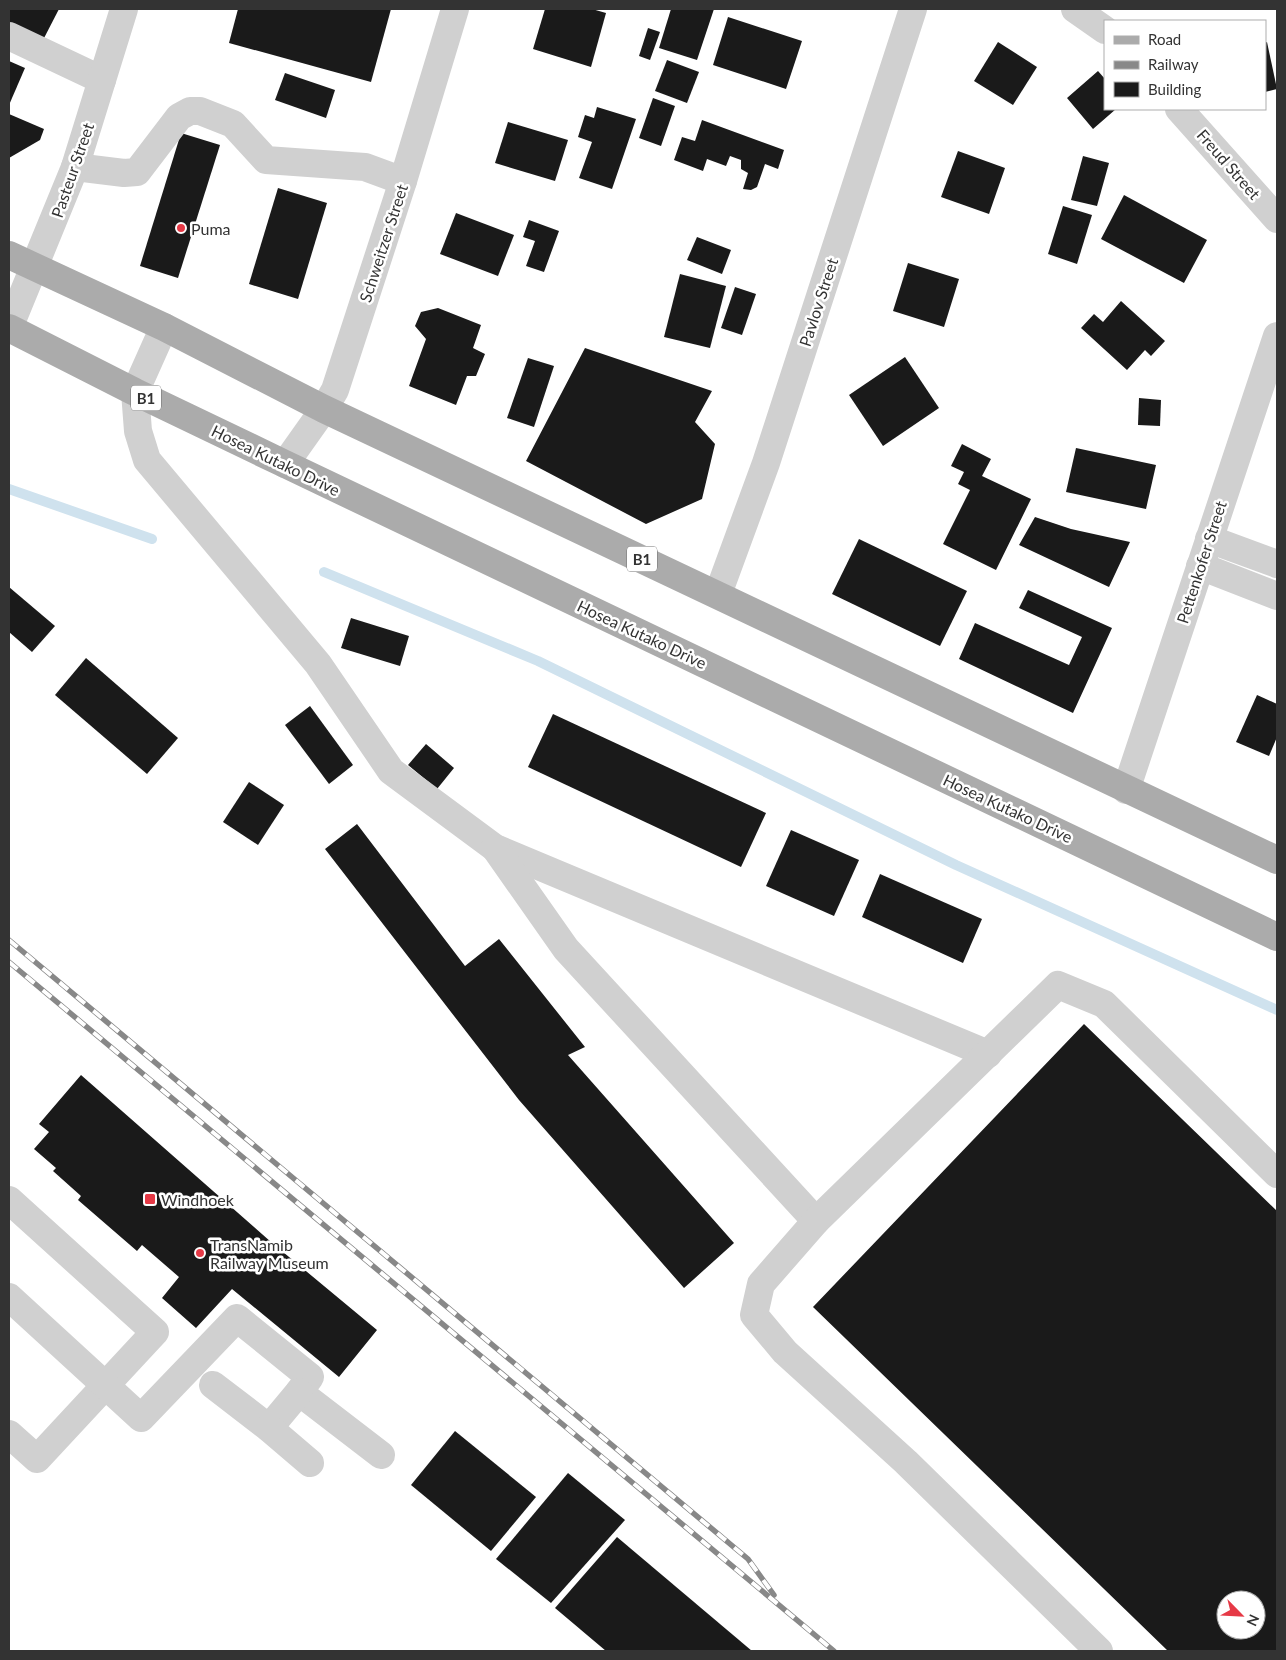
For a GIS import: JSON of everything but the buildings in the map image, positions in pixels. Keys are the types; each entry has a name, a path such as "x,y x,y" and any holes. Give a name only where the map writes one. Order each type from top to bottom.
{"main road":[{"name":"B1","path":"9,255 164,327 324,409 1277,860"},
{"name":"Hosea Kutako Drive","path":"9,328 135,392 1277,937"}],"street":[{"name":"Pasteur Street","path":"9,328 36,267 75,167 124,9"},
{"name":"Schweitzer Street","path":"285,464 324,409 335,390 403,181 455,9"},
{"name":"Pavlov Street","path":"718,594 766,463 913,9"},
{"path":"1076,9 1104,29"},
{"path":"9,36 102,80"},
{"name":"Freud Street","path":"1180,110 1277,219"},
{"path":"75,167 124,173 137,172 179,117 190,111 200,111 233,124 266,160 365,167 403,181"},
{"path":"164,327 135,392 138,431 147,460 318,664 391,771 495,848 988,1054"},
{"name":"Pettenkofer Street","path":"1126,790 1277,336"},
{"path":"1208,539 1277,564"},
{"path":"1200,566 1277,596"},
{"path":"495,848 566,948 816,1221"},
{"path":"1099,1651 906,1462 785,1352 754,1314 761,1284 816,1221 1058,985 1104,1004 1277,1174"},
{"path":"9,1200 155,1332 37,1459 9,1434"},
{"path":"9,1297 141,1418 237,1318 310,1377 269,1428"},
{"path":"213,1385 310,1462"},
{"path":"299,1392 381,1454"}],"waterway":[{"path":"9,489 152,539"},
{"path":"324,572 538,661 956,865 1277,1010"}],"railway":[{"path":"9,940 748,1559 774,1595"},
{"path":"9,962 834,1651"}],"place":[{"name":"Puma","path":"181,228"},
{"name":"Windhoek","path":"150,1199"},
{"name":"TransNamib Railway Museum","path":"200,1253"}]}
